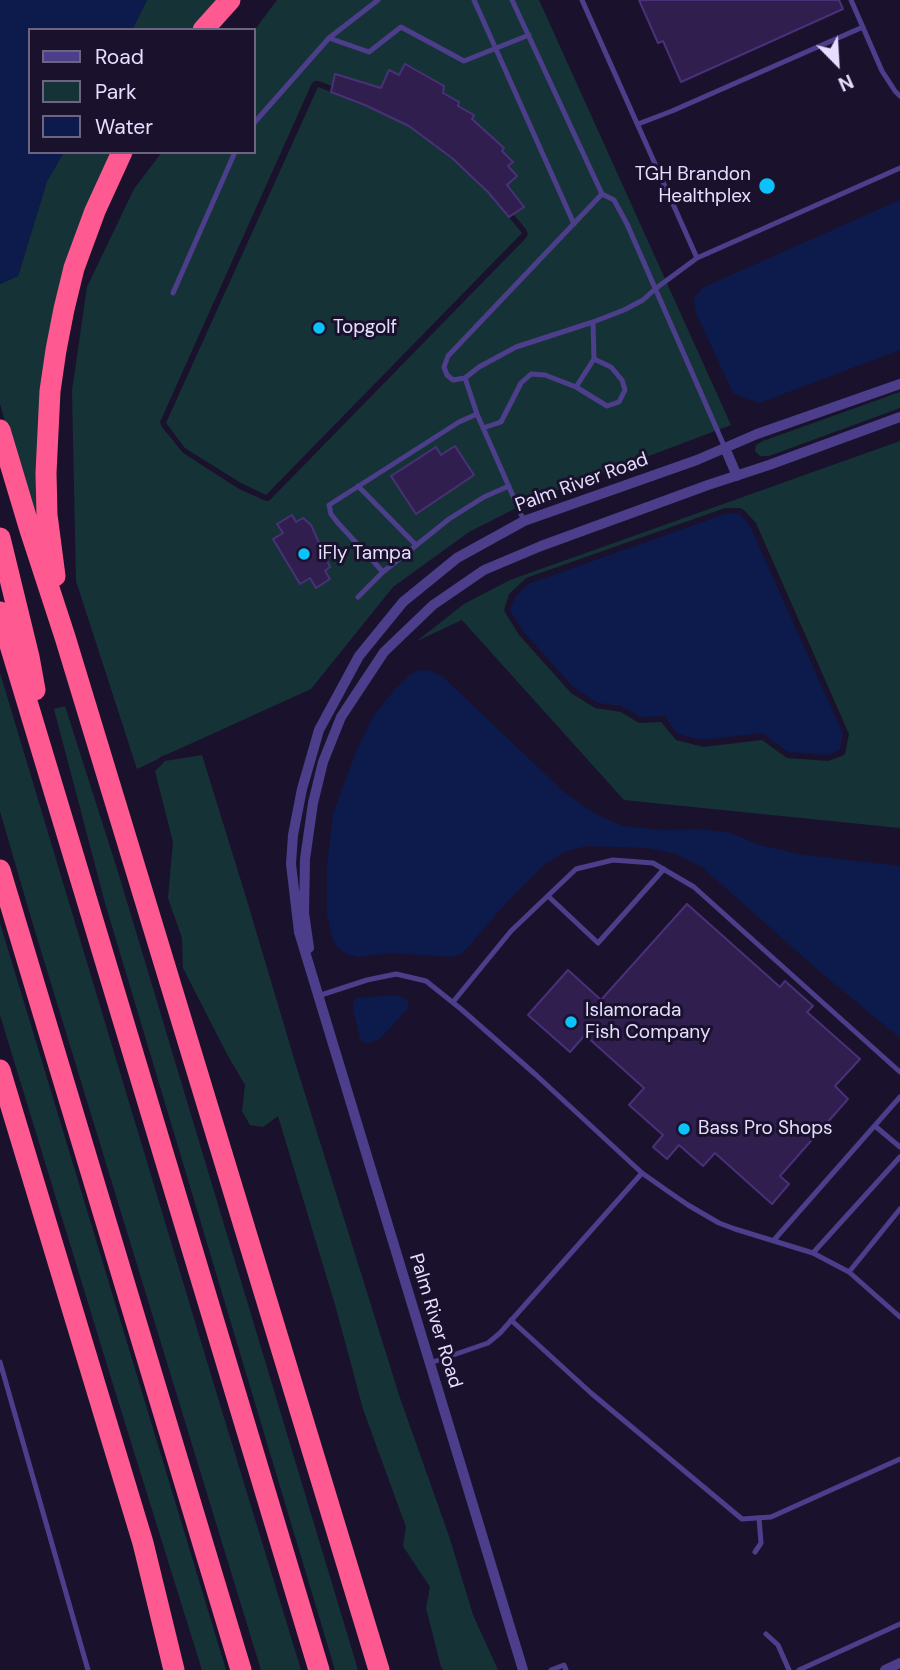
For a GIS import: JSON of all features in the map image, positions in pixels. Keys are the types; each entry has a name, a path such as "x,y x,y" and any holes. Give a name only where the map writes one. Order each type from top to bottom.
{"highway":[{"path":"205,28 230,0"},
{"path":"65,637 47,514 46,445 50,391 74,268 95,211 121,154"},
{"path":"0,430 379,1670"},
{"path":"0,538 29,657 43,755"},
{"path":"0,612 319,1670"},
{"path":"0,870 241,1670"},
{"path":"0,1070 143,1543 188,1670"},
{"path":"143,1543 174,1670"}],"street":[{"name":"Palm River Road","path":"315,982 299,932 291,864 293,835 302,789 319,730 359,656 402,602 457,558 524,522 697,460 757,434 900,384"},
{"name":"Palm River Road","path":"523,1670 318,996 304,913 305,859 313,803 323,762 341,716 384,652 433,605 484,570 708,485 900,417"},
{"path":"725,448 737,476"},
{"path":"885,1670 900,1663"}],"lane":[{"path":"256,121 329,38 379,0"},
{"path":"474,0 574,224"},
{"path":"512,0 602,194 614,200 623,216 725,448"},
{"path":"582,0 698,258"},
{"path":"851,0 882,71 900,96"},
{"path":"329,38 369,51 401,27 464,61 529,35"},
{"path":"638,124 863,27"},
{"path":"173,293 234,154"},
{"path":"602,194 448,356 444,367 453,380 465,378 516,347 593,322 633,305 698,258 900,168"},
{"path":"576,387 594,359 593,322"},
{"path":"483,429 501,422 521,383 531,374 545,375 576,387 607,406 619,401 625,390 622,380 611,367 594,359"},
{"path":"465,378 483,429 524,522"},
{"path":"383,572 338,523 331,514 329,505 459,422 477,414"},
{"path":"358,486 416,545"},
{"path":"358,597 383,572 449,519 484,496 509,486"},
{"path":"453,1002 511,931 576,869 613,860 653,863 694,887 900,1072"},
{"path":"548,896 598,943 664,869"},
{"path":"318,996 396,974 426,981 555,1091 642,1173 719,1223 813,1253 849,1272 900,1317"},
{"path":"774,1240 900,1097"},
{"path":"875,1126 900,1147"},
{"path":"813,1253 900,1157"},
{"path":"430,1363 488,1343 642,1173"},
{"path":"849,1272 900,1209"},
{"path":"511,1320 591,1393 742,1519 771,1517 900,1459"},
{"path":"0,1363 88,1670"},
{"path":"755,1552 761,1543 759,1518"},
{"path":"799,1670 900,1624"},
{"path":"766,1634 778,1645 789,1670"},
{"path":"551,1670 564,1665 566,1670"}],"green space":[{"path":"147,0 221,0 197,28 133,28"},
{"path":"277,0 539,0 731,425 532,500 469,532 393,587 311,689 137,769 76,581 72,391 87,287 134,189 160,154 256,154 256,28","holes":["319,81 411,121 491,188 528,234 269,501 266,501 239,489 183,453 160,422 312,83"]},
{"name":"Topgolf","path":"318,87 409,126 452,158 488,192 522,233 266,495 241,483 185,448 166,423"},
{"path":"63,154 115,154 78,240 36,527 0,404 0,284 18,276 47,181"},
{"path":"900,392 900,408 769,456 760,456 755,451 756,445 763,441"},
{"path":"900,441 900,828 624,800 462,620 417,641 464,604 510,580","holes":["725,508 740,508 756,523 849,734 845,754 842,756 828,761 787,758 762,740 703,747 676,740 661,722 639,723 621,712 595,708 571,693 519,635 504,610 509,594 526,578"]},
{"path":"0,673 301,1670 261,1670 31,918 0,811"},
{"path":"65,706 118,872 358,1670 335,1670 105,903 54,709"},
{"path":"202,755 400,1398 450,1539 473,1615 498,1670 443,1670 441,1667 426,1608 430,1587 403,1546 406,1527 363,1409 336,1308 278,1116 263,1127 250,1125 242,1111 245,1085 183,968 182,938 168,898 173,842 155,771 165,761"},
{"path":"0,923 226,1670 202,1670 0,1015"}],"water":[{"path":"0,0 147,0 133,28 28,28 28,154 63,154 47,181 18,276 0,284"},
{"path":"900,200 900,350 759,403 733,393 696,313 694,298 702,288"},
{"path":"728,513 740,514 750,526 843,734 840,750 828,755 788,752 762,733 702,740 677,734 665,716 640,717 622,706 598,703 573,687 523,631 510,611 515,597 528,584"},
{"path":"420,670 431,671 443,677 565,793 597,815 623,826 731,833 759,845 803,855 900,866 900,1038 819,971 703,868 676,854 648,848 587,846 564,852 543,866 461,954 451,957 392,953 359,957 346,954 337,947 332,937 327,914 327,865 333,814 355,754 373,717 395,689 411,674"},
{"path":"398,995 408,1001 408,1008 380,1039 365,1044 360,1038 353,1002 357,998"}],"building":[{"path":"639,0 839,0 843,9 681,82 663,41 658,43"},
{"path":"405,64 444,86 443,93 474,115 472,119 504,148 502,151 513,162 508,166 517,176 507,185 524,207 509,217 488,192 452,158 409,126 331,92 335,74 381,88 389,70 399,75"},
{"path":"455,446 474,475 416,514 391,476 436,447 441,455"},
{"name":"iFly Tampa","path":"292,515 296,522 303,518 311,525 330,567 325,571 330,579 316,588 310,578 300,584 273,539 283,533 277,524"},
{"path":"687,904 780,987 785,981 813,1006 807,1012 860,1059 835,1086 848,1099 780,1176 789,1184 772,1204 715,1153 703,1166 679,1145 667,1159 653,1147 663,1135 629,1105 644,1088 585,1035 570,1052 528,1015 568,970 601,1000"}],"place":[{"name":"TGH Brandon Healthplex","path":"767,186"},
{"name":"Topgolf","path":"319,328"},
{"name":"iFly Tampa","path":"304,554"},
{"name":"Islamorada Fish Company","path":"571,1022"},
{"name":"Bass Pro Shops","path":"684,1129"}]}
